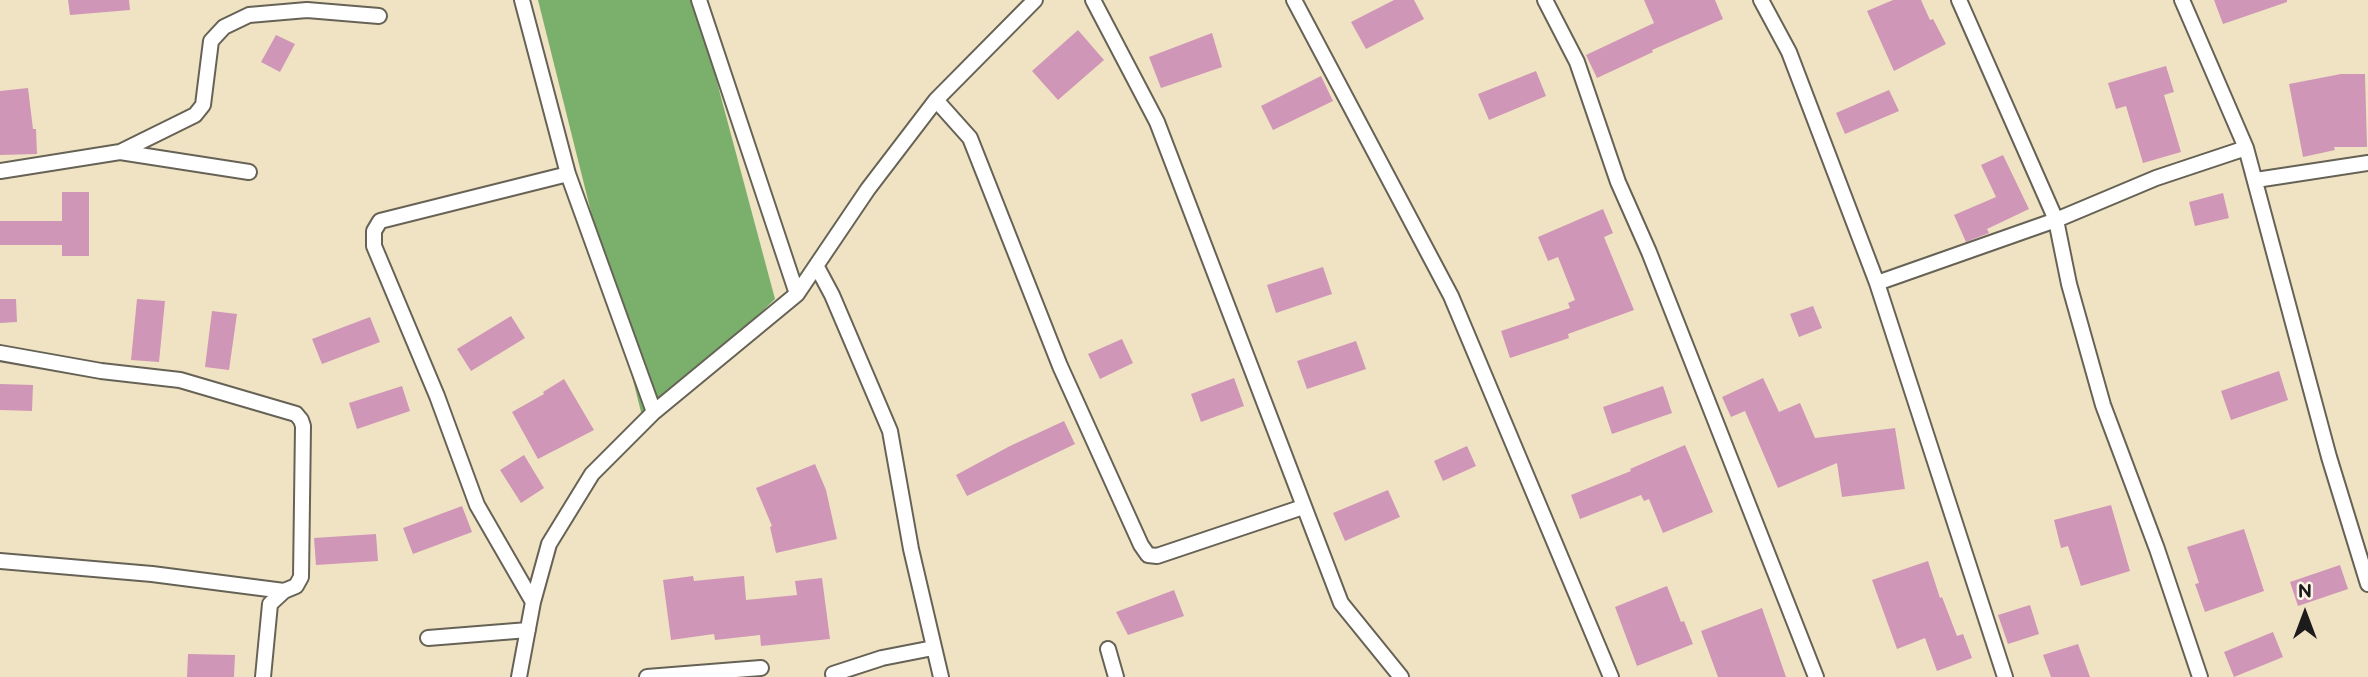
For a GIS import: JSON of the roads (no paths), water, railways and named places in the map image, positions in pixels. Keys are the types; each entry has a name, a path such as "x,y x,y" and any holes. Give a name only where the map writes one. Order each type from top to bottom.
{"street":[{"path":"522,0 568,174 654,412"},
{"path":"699,0 797,294"},
{"path":"519,677 533,602 549,544 592,474 654,412 797,294 868,189 936,100 1035,0"},
{"path":"1093,0 1157,122 1342,603 1401,677"},
{"path":"1294,0 1451,296 1611,677"},
{"path":"1545,0 1577,62 1618,182 1649,253 1816,677"},
{"path":"1761,0 1789,52 1877,283 2005,677"},
{"path":"1959,0 2056,220 2069,284 2102,405 2157,548 2200,677"},
{"path":"2182,0 2246,148 2329,457 2368,584"},
{"path":"0,171 120,152 195,115 203,106 211,41 223,27 249,15 307,10 379,16"},
{"path":"936,100 970,138 1060,366 1141,545 1148,555 1157,556 1303,507"},
{"path":"1877,283 2056,220 2156,178 2246,148"},
{"path":"120,152 249,172"},
{"path":"2256,180 2368,163"},
{"path":"533,602 477,505 437,396 374,246 374,231 380,221 568,174"},
{"path":"817,267 832,295 890,431 911,548 941,677"},
{"path":"0,353 180,380 296,414 303,426 301,578 296,586 284,591 270,604 262,677"},
{"path":"0,561 152,573 284,591"},
{"path":"428,638 528,630"},
{"path":"833,674 882,658 933,648"},
{"path":"1108,649 1116,677"},
{"path":"647,677 761,668"}]}
